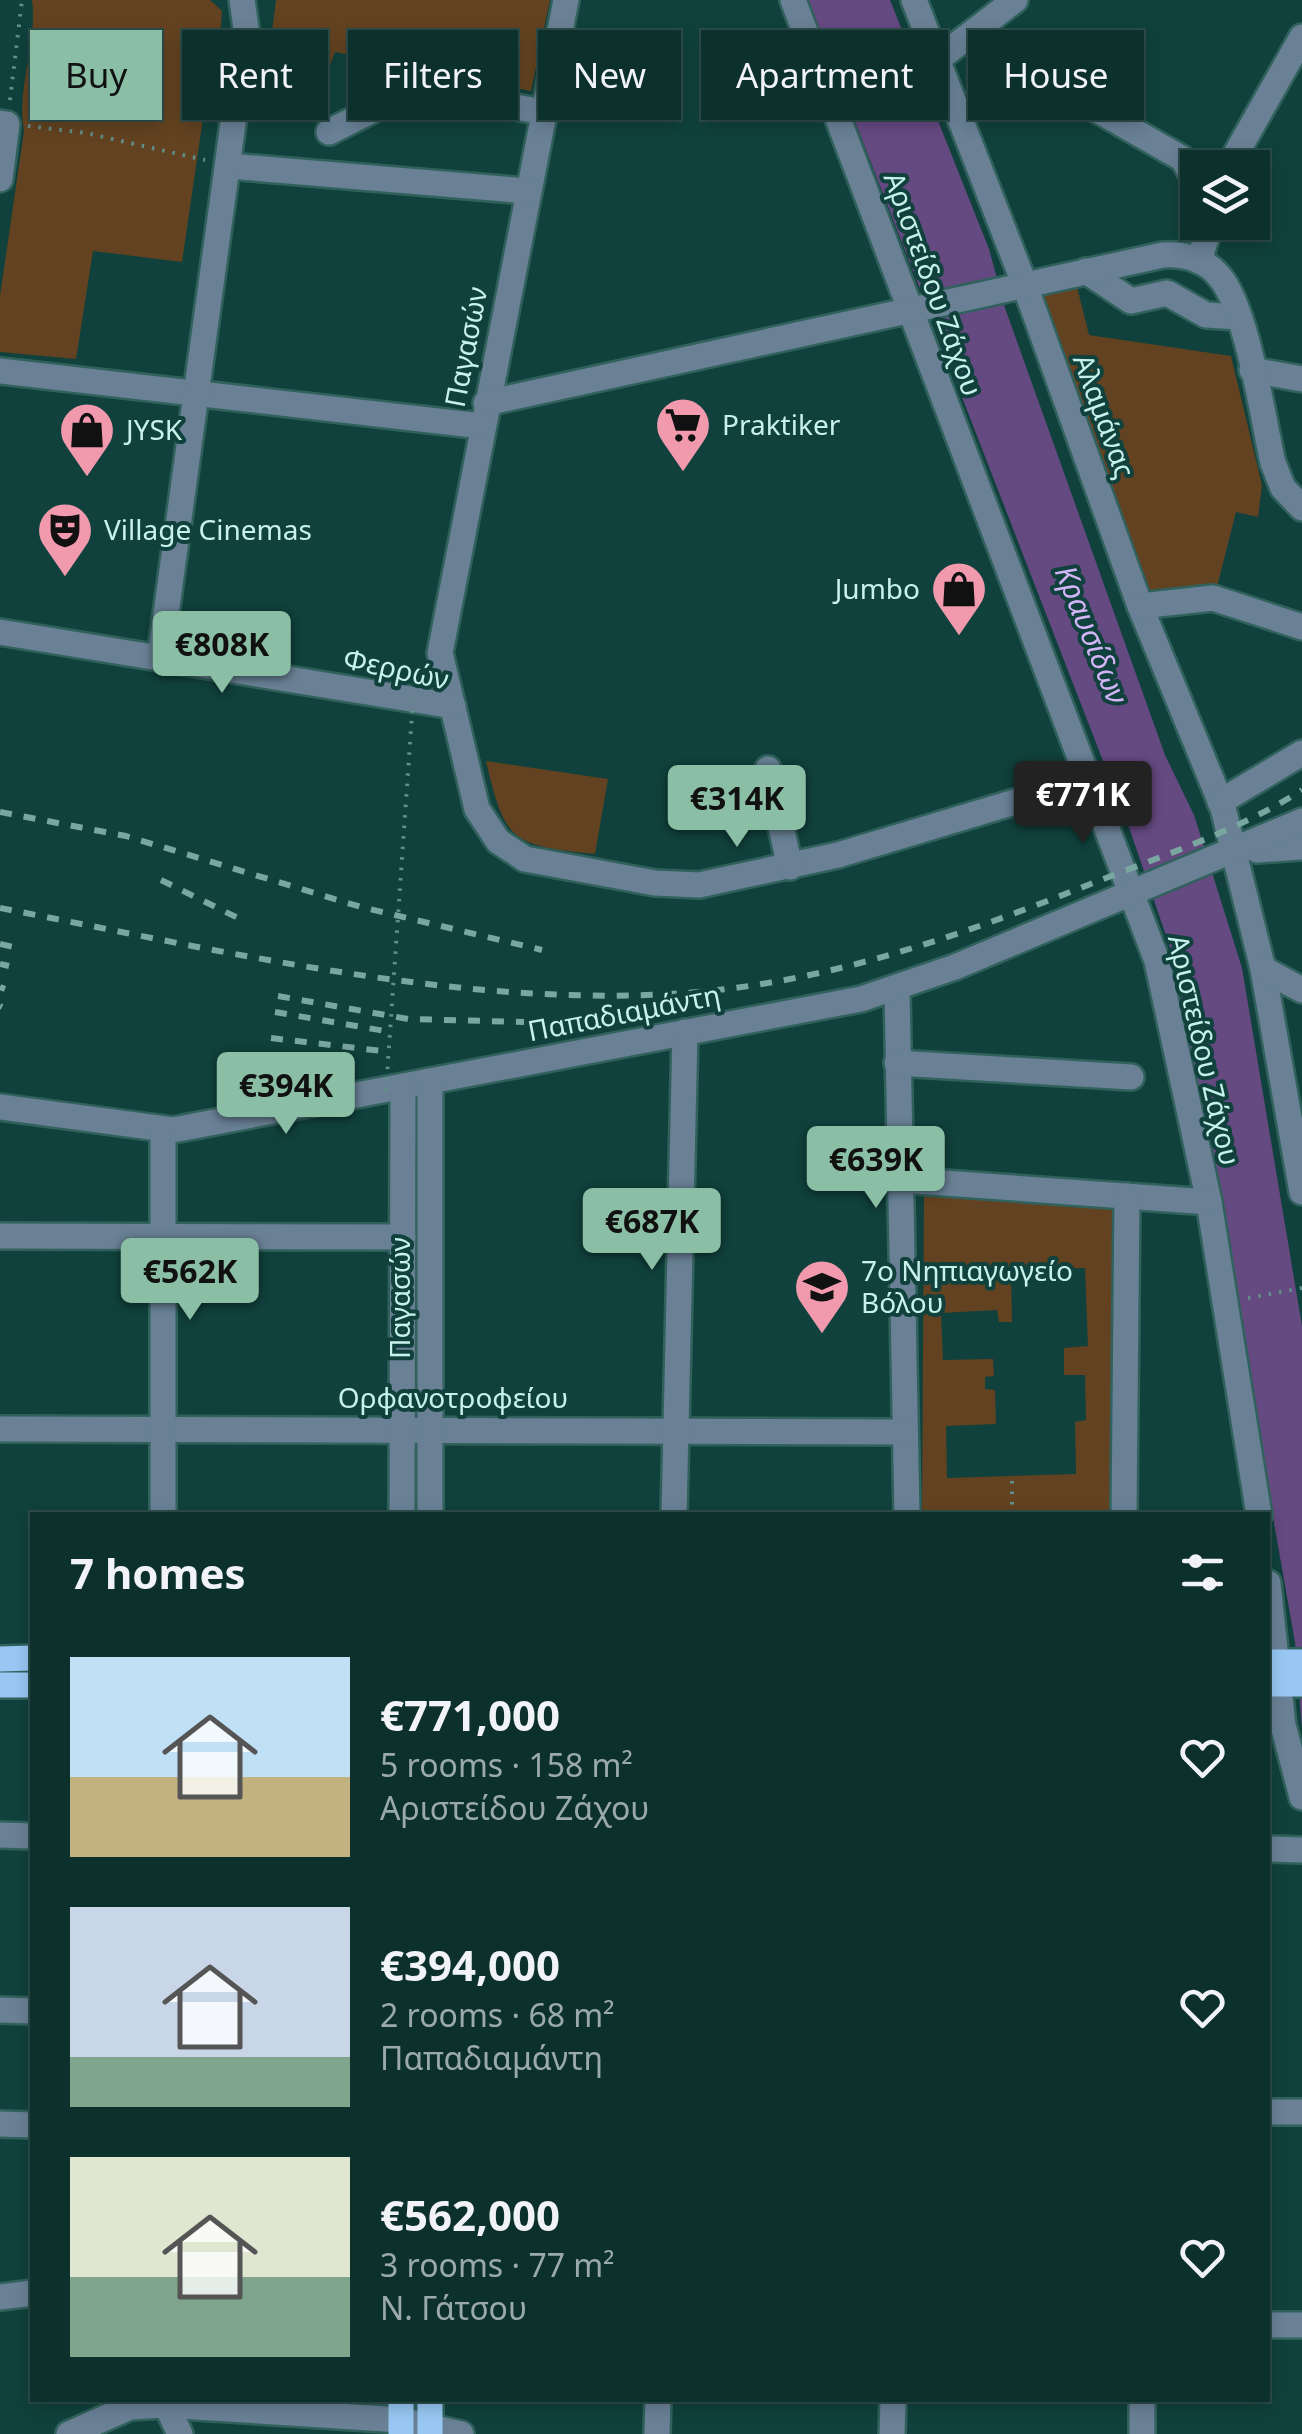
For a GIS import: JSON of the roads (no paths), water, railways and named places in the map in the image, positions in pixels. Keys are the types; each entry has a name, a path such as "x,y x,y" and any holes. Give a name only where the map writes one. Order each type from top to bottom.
{"main road":[{"path":"0,1658 30,1658"},
{"path":"0,1685 30,1685"}],"street":[{"path":"160,658 229,166 246,24 242,0"},
{"name":"Παγασών","path":"560,30 566,0"},
{"name":"Αριστείδου Ζάχου","path":"793,0 1088,780 1138,889 1209,1202 1259,1512"},
{"name":"Αλαμάνας","path":"914,0 926,30"},
{"path":"948,51 1015,0"},
{"path":"1238,150 1302,37"},
{"name":"Αλαμάνας","path":"948,85 1140,606 1220,802 1229,854 1294,1100 1302,1192"},
{"path":"328,132 414,89 538,111"},
{"name":"Παγασών","path":"453,706 440,653 541,120"},
{"path":"1115,120 1180,157"},
{"path":"0,179 4,123"},
{"path":"229,166 528,191"},
{"path":"0,371 199,392 484,414 910,308 1163,255 1197,240"},
{"path":"1205,240 1238,317 1275,471 1302,508"},
{"path":"1086,271 1131,300 1167,293 1206,316 1238,317"},
{"path":"1252,370 1302,380"},
{"path":"1140,606 1213,598 1302,627"},
{"name":"Φερρών","path":"0,632 453,706 480,816 498,841 520,857 674,885 698,885 790,867 941,827 1088,780"},
{"path":"1220,802 1302,753"},
{"path":"768,769 790,867"},
{"name":"Παπαδιαμάντη","path":"0,1107 163,1130 897,990 1302,821"},
{"path":"1229,854 1302,847"},
{"path":"1262,969 1302,990"},
{"path":"897,990 907,1512"},
{"path":"674,1512 685,1032"},
{"path":"898,1063 1131,1077"},
{"name":"Παγασών","path":"430,1081 430,1512"},
{"name":"Παγασών","path":"394,1088 402,1237 402,1512"},
{"path":"163,1130 163,1512"},
{"path":"902,1180 1209,1202"},
{"path":"1124,1512 1127,1196"},
{"path":"0,1236 402,1237"},
{"name":"Ορφανοτροφείου","path":"0,1429 906,1432"},
{"path":"1270,1592 1286,1673 1284,1726 1302,1797"},
{"path":"0,1834 30,1836"},
{"path":"1270,1849 1302,1850"},
{"path":"0,2010 30,2011"},
{"path":"1270,2112 1302,2112"},
{"path":"0,2124 30,2125"},
{"path":"0,2297 30,2293"},
{"path":"1270,2325 1302,2326"},
{"path":"165,2402 180,2434"},
{"path":"69,2434 126,2409 165,2402 430,2420 461,2434"},
{"path":"657,2434 658,2402"},
{"path":"892,2402 892,2434"},
{"path":"1142,2402 1142,2434"}],"water":[{"path":"808,0 890,0 902,30 820,30"},
{"name":"Κραυσίδων","path":"855,120 938,120 989,249 1005,308 1165,755 1194,815 1242,968 1302,1326 1302,1728 1295,1642 1175,962 1131,833"}],"railway":[{"path":"0,908 373,977 469,989 658,995 792,979 921,945 1006,917 1198,842 1302,790"},
{"path":"0,812 126,836 361,907 542,950"},
{"path":"161,880 240,919"},
{"path":"0,944 13,947"},
{"path":"0,964 9,966"},
{"path":"0,987 5,989"},
{"path":"278,996 408,1019 524,1022"},
{"path":"275,1012 385,1031"},
{"path":"271,1038 382,1051"},
{"path":"267,1061 340,1074"}],"place":[{"name":"Praktiker","path":"683,474"},
{"name":"JYSK","path":"87,479"},
{"name":"Village Cinemas","path":"65,579"},
{"name":"Jumbo","path":"959,638"},
{"name":"7ο Νηπιαγωγείο Βόλου","path":"822,1336"}]}
